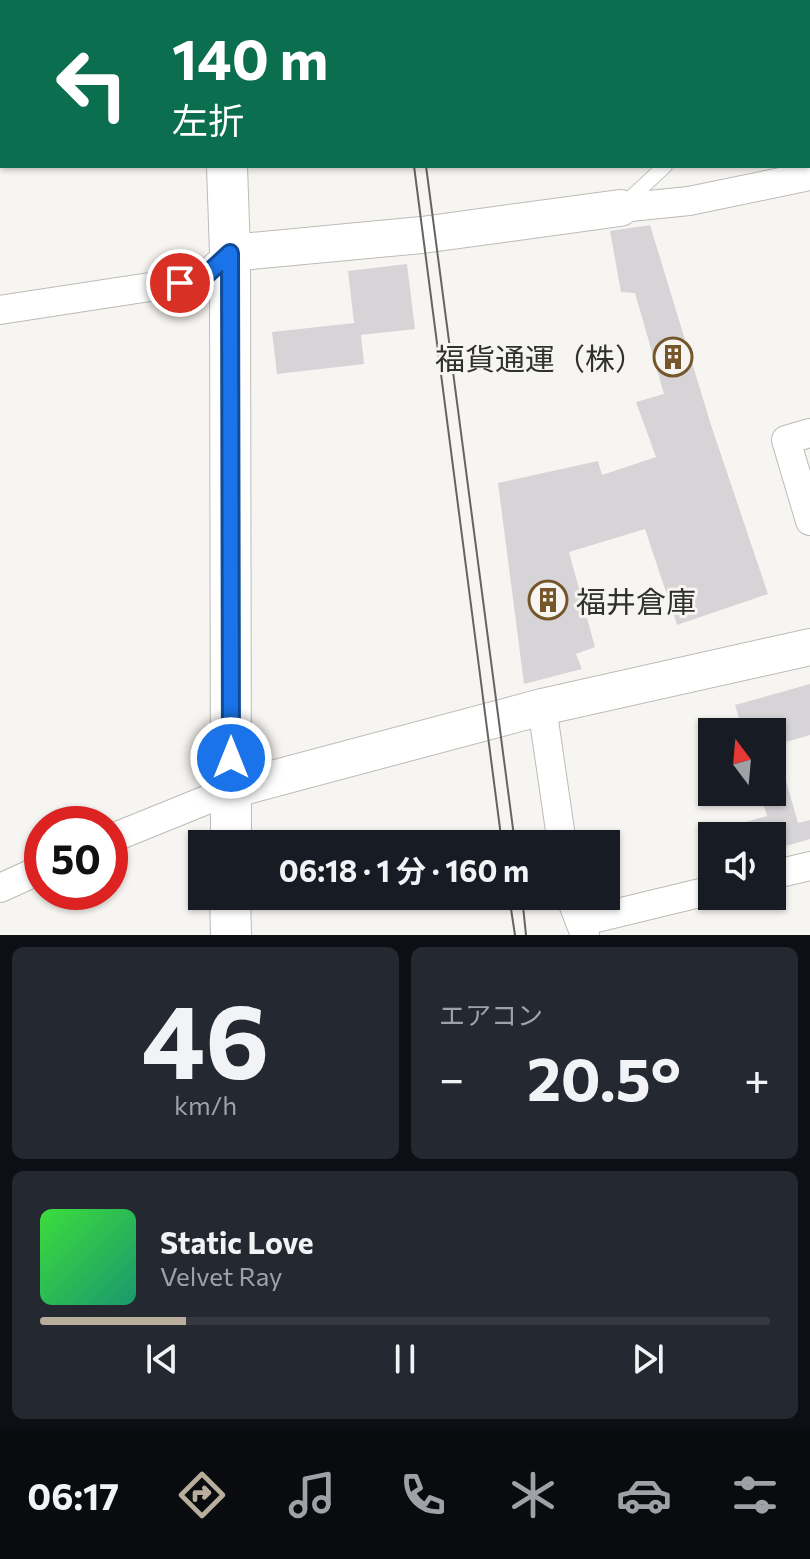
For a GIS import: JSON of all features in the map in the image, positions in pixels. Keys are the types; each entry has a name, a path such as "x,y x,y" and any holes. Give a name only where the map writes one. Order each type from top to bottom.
{"main road":[{"path":"227,168 230,253 231,830"},
{"path":"230,910 231,935"}],"street":[{"path":"0,310 202,279 230,253 422,235 689,201 810,176"},
{"path":"810,433 786,440 810,521"},
{"path":"128,832 231,790 542,707 805,647"},
{"path":"542,707 560,830"},
{"path":"786,872 810,866"},
{"path":"0,888 24,877"},
{"path":"575,910 582,929 698,894"}],"lane":[{"path":"620,208 663,168"}],"building":[{"path":"650,225 711,425 768,594 677,625 645,529 569,552 595,647 576,654 582,669 524,684 498,483 598,461 602,475 656,457 636,402 664,394 635,293 621,292 610,231"},
{"path":"407,264 415,329 361,335 364,364 277,374 272,332 354,323 348,271"},
{"path":"810,684 810,735 786,742 786,718 739,718 735,705"},
{"path":"786,781 798,823 810,820 810,839 786,846 786,822 746,822 767,816 764,806 786,806"}],"tram line":[{"path":"414,168 500,830"},
{"path":"426,168 513,830"},
{"path":"511,910 515,935"},
{"path":"523,910 526,935"}],"place":[{"name":"福貨通運（株）","path":"673,357"},
{"name":"福井倉庫","path":"548,600"}],"route":[{"path":"180,283 202,279 230,253 231,758"}]}
